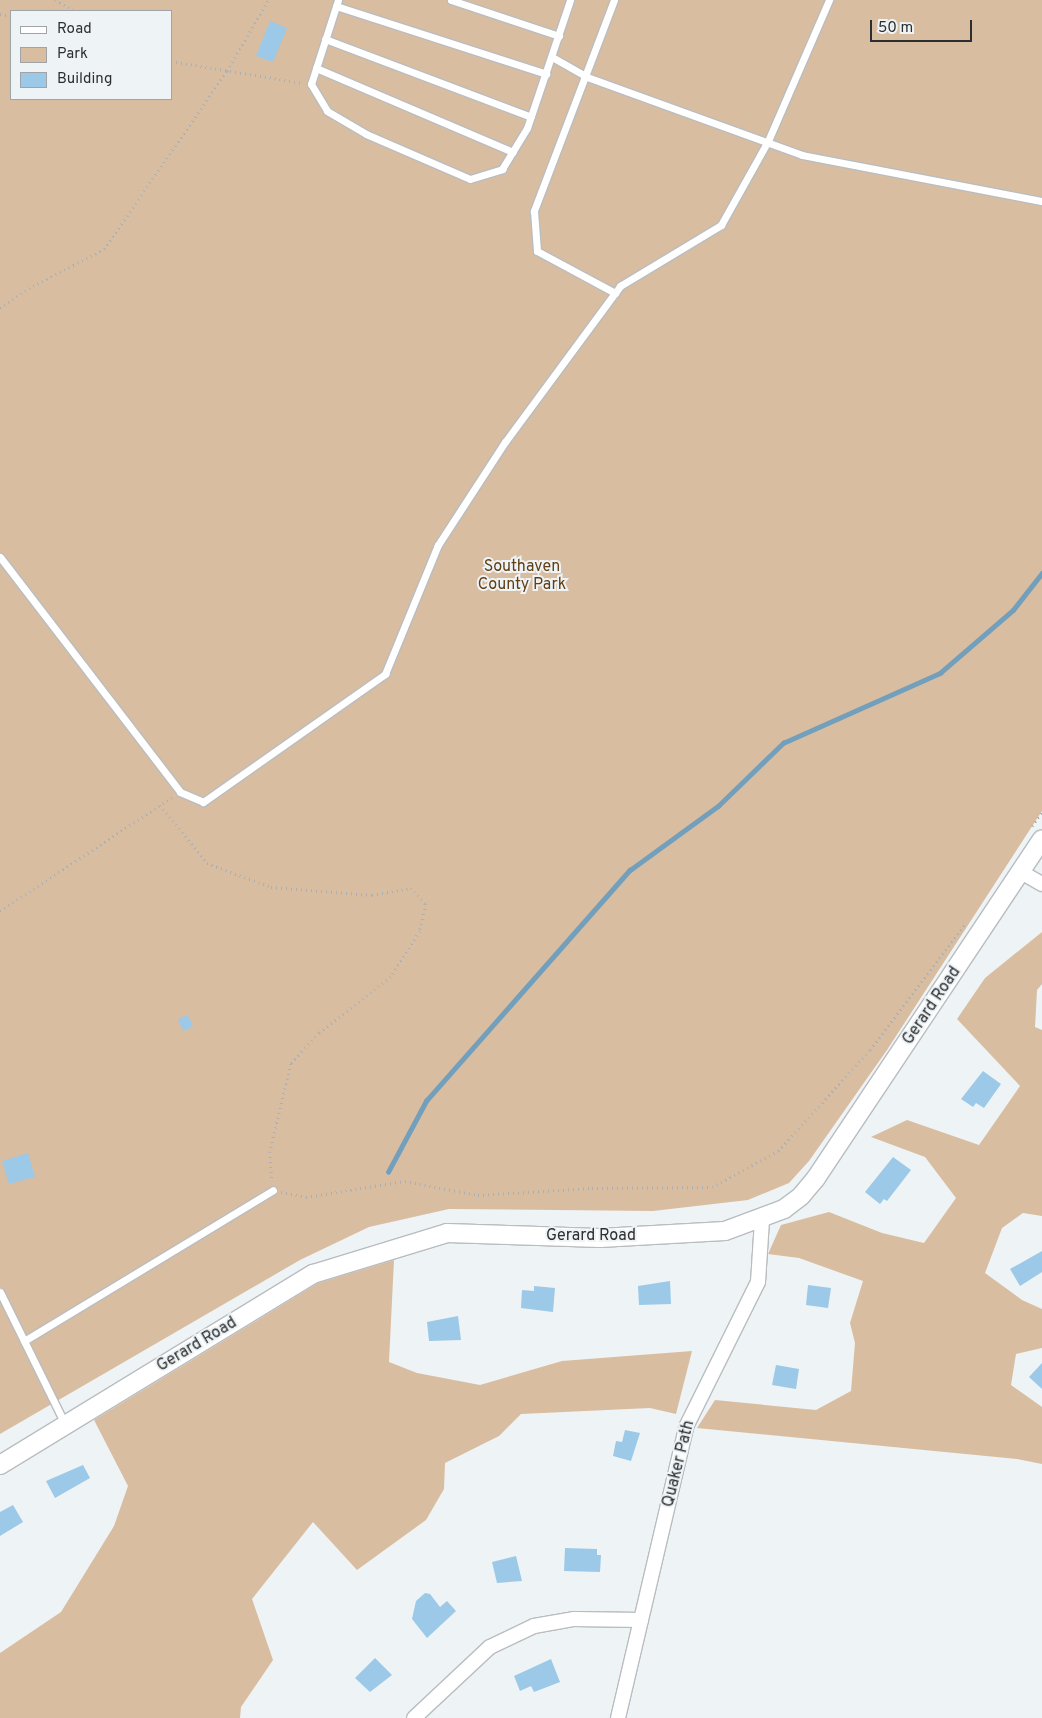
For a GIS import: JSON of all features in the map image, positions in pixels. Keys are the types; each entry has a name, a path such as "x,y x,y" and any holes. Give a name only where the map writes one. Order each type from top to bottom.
{"street":[{"name":"Gerard Road","path":"0,1465 313,1274 447,1234 600,1238 725,1231 762,1220 801,1196 816,1178 1021,872 1037,833"},
{"path":"1021,872 1042,884"},
{"name":"Quaker Path","path":"618,1718 689,1419 761,1272 762,1220"},
{"path":"414,1718 490,1647 534,1626 574,1619 641,1620"}],"lane":[{"path":"451,0 559,36"},
{"path":"546,74 337,3 311,84 327,111 366,134 470,179 502,169 531,117 552,57 559,36 570,0"},
{"path":"614,0 587,77 534,211 537,251 615,293"},
{"path":"0,557 180,792 203,802 385,674 438,545 505,442 620,286 721,225 768,141 829,0"},
{"path":"325,39 531,117"},
{"path":"552,57 587,77 768,141 802,155 1042,201"},
{"path":"316,68 513,152"},
{"path":"24,1341 273,1190"},
{"path":"0,1292 65,1425"}],"path":[{"path":"55,0 74,10"},
{"path":"0,308 33,286 104,249 227,71 268,0"},
{"path":"172,61 311,84"},
{"path":"0,911 180,792"},
{"path":"160,805 207,863 271,887 372,895 411,888 426,904 420,931 391,977 319,1034 291,1064 270,1152 273,1190 306,1197 404,1181 478,1195 592,1188 712,1187 778,1151 870,1050 972,914"},
{"path":"1037,833 1042,811"}],"green space":[{"name":"Southaven County Park","path":"0,0 1042,0 1042,811 887,1050 809,1161 789,1183 748,1200 653,1211 449,1209 369,1227 300,1260 0,1434"},
{"path":"1042,932 1042,984 1037,990 1035,1027 1042,1030 1042,1216 1023,1213 1002,1228 985,1273 1022,1300 1042,1309 1042,1348 1016,1354 1011,1385 1042,1407 1042,1464 1017,1459 697,1428 715,1400 816,1410 851,1391 855,1343 850,1323 863,1281 799,1258 768,1254 781,1225 829,1212 882,1233 924,1243 956,1198 925,1157 871,1137 907,1120 979,1145 1020,1086 957,1019 985,978"},
{"path":"394,1260 389,1362 417,1373 480,1385 562,1361 692,1351 676,1414 650,1408 521,1414 499,1436 445,1463 444,1489 426,1520 357,1570 313,1522 252,1599 273,1660 241,1707 240,1718 0,1718 0,1653 61,1612 114,1526 128,1486 94,1420 318,1283"}],"building":[{"path":"270,21 287,28 273,62 256,56"},
{"path":"188,1015 193,1027 183,1031 178,1019"},
{"path":"983,1071 1001,1084 984,1108 976,1103 973,1107 961,1099"},
{"path":"28,1153 35,1177 9,1184 2,1161"},
{"path":"893,1157 911,1170 887,1201 884,1199 880,1204 865,1192"},
{"path":"1042,1251 1042,1272 1020,1286 1010,1269"},
{"path":"670,1281 671,1304 639,1305 638,1286"},
{"path":"808,1285 831,1288 828,1308 806,1305"},
{"path":"534,1286 555,1288 553,1312 521,1308 522,1290 534,1291"},
{"path":"458,1316 461,1340 429,1341 427,1322"},
{"path":"1042,1363 1042,1389 1029,1377"},
{"path":"776,1365 799,1369 796,1389 772,1385"},
{"path":"625,1430 640,1433 631,1461 613,1456 616,1441 622,1442"},
{"path":"83,1465 90,1478 55,1498 46,1481"},
{"path":"13,1505 23,1522 0,1536 0,1512"},
{"path":"565,1548 597,1549 597,1555 601,1555 600,1572 564,1571"},
{"path":"516,1556 522,1581 497,1583 492,1562"},
{"path":"425,1593 430,1594 440,1607 447,1601 456,1611 427,1638 412,1619 416,1601"},
{"path":"375,1658 392,1675 370,1692 355,1678"},
{"path":"551,1659 560,1682 534,1692 531,1686 520,1691 514,1676"}],"waterway":[{"path":"388,1172 426,1101 630,870 718,806 783,743 940,673 1013,610 1042,573"}]}
